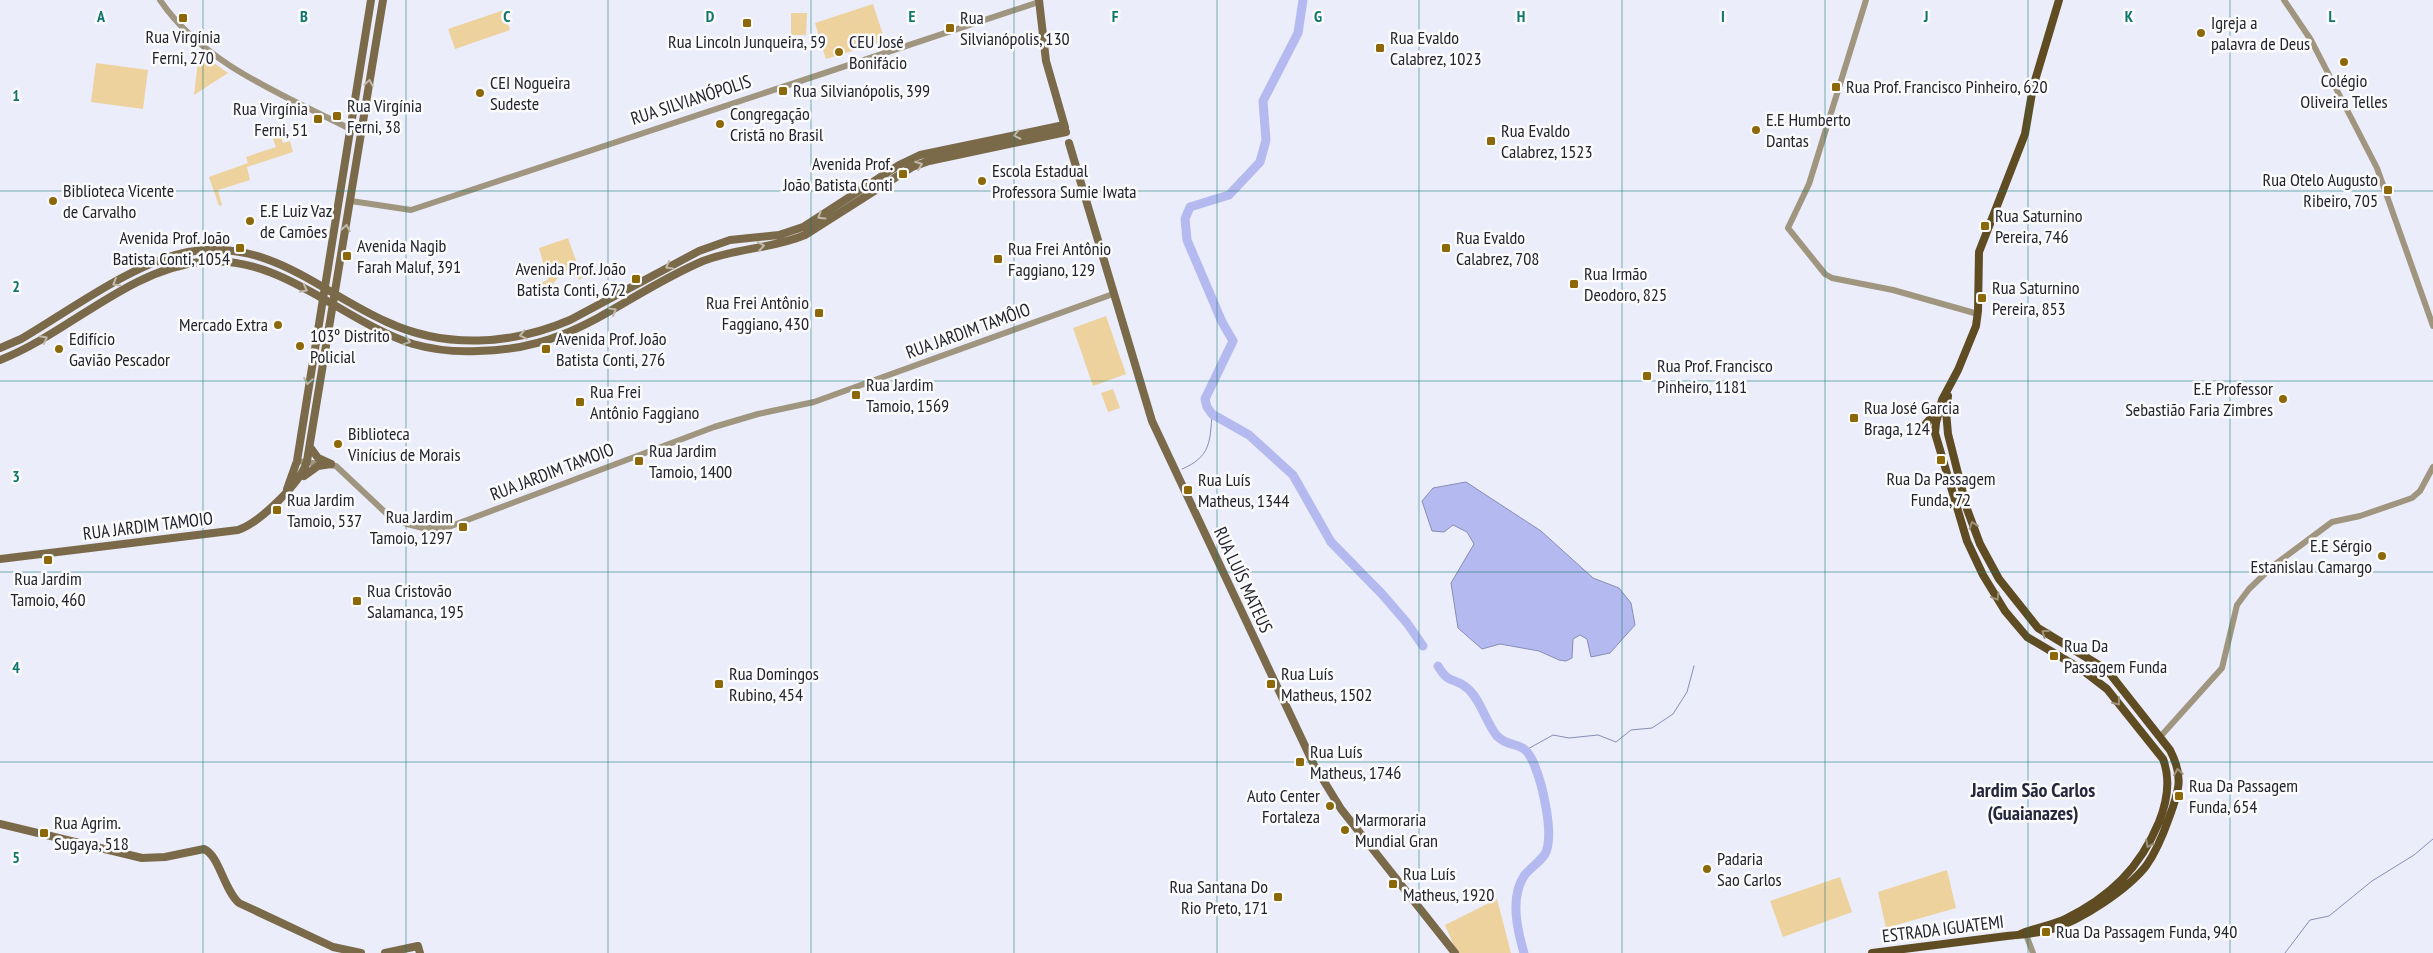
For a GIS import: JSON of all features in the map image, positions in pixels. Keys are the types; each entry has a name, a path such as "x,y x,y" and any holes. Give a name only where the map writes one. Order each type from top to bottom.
{"main road":[{"path":"286,491 297,461 371,0"},
{"path":"296,483 307,461 310,447 383,0"},
{"path":"2023,934 2064,919 2122,880 2138,863 2149,844 2163,812 2168,788 2166,767 2150,742 2107,689 2082,669 2027,637 2005,611 1983,576 1967,541 1936,437 1936,424 1940,409 1976,326 1980,252 2024,134 2033,87 2059,0"},
{"name":"RUA LUÍS MATEUS","path":"1039,1 1046,62 1077,175 1152,421 1314,765 1341,809 1455,953"},
{"path":"0,348 26,336 138,269 188,252 222,250 273,260 378,317 408,330 452,339 496,340 552,328 699,251 743,238 779,235 803,227 899,164 920,155 1065,128"},
{"path":"0,360 53,334 142,280 171,268 198,262 218,261 250,266 271,272 370,326 404,340 430,348 459,351 506,350 555,339 582,328 700,263 741,250 786,242 805,235 900,173 921,164 1065,128"},
{"path":"350,129 355,134 358,148"},
{"path":"340,193 344,199 351,201"},
{"path":"741,250 743,238"},
{"path":"271,272 275,266 273,260"},
{"path":"280,276 278,270 284,265"},
{"path":"552,328 555,339"},
{"path":"452,339 454,347 459,351"},
{"path":"1949,390 1946,411 1948,434 1971,520 1985,553 2002,584"},
{"path":"1924,426 1940,409"},
{"path":"1936,424 1944,427 1948,434"},
{"path":"310,447 318,458 332,464"},
{"name":"RUA JARDIM TAMOIO","path":"0,559 238,530 251,524 313,469 332,464"},
{"path":"1974,557 1982,558 1985,553"},
{"path":"1983,576 1990,572 2038,628 2107,670 2160,737 2177,763 2180,786 2161,838 2150,859 2127,884 2077,919 2053,929 2023,934"},
{"path":"2065,660 2097,671 2107,670"},
{"path":"0,824 142,858 164,857 204,849 211,855 229,892 239,903 333,947 361,953"},
{"name":"ESTRADA IGUATEMI","path":"1872,953 2023,934"},
{"path":"385,953 419,949"}],"street":[{"path":"160,0 197,40 223,60 350,129"},
{"path":"1866,0 1809,184 1788,228 1825,274 1832,278 1888,289 1978,314"},
{"path":"2284,0 2314,46 2377,168 2433,326"},
{"name":"RUA SILVIANÓPOLIS","path":"351,201 411,210 1039,1"},
{"name":"RUA JARDIM TAMÔIO","path":"833,396 1113,294"},
{"name":"RUA JARDIM TAMOIO","path":"332,464 393,517 418,527 446,528 714,427 833,396"},
{"path":"297,461 332,464"},
{"path":"2160,737 2222,668 2232,621 2243,596 2273,566 2332,522 2412,498 2420,492 2433,467"},
{"path":"2023,934 2033,953"}],"shaded area":[{"path":"873,4 885,41 826,59 815,23"},
{"path":"504,10 510,30 455,49 448,29"},
{"path":"791,13 807,13 806,35 791,35"},
{"path":"199,52 228,73 194,95"},
{"path":"96,63 148,70 143,109 91,102"},
{"path":"281,136 283,143 290,141 293,152 247,167 250,180 218,190 222,205 219,206 209,177 248,163 246,157 276,147 273,139"},
{"path":"568,238 579,269 592,265 580,280 567,270 563,271 547,292 538,284 548,280 539,248"},
{"path":"1106,316 1126,374 1093,386 1073,328"},
{"path":"1113,389 1120,408 1108,412 1101,393"},
{"path":"1947,870 1956,908 1886,928 1878,892"},
{"path":"1840,877 1852,912 1783,937 1770,901"},
{"path":"1497,899 1511,953 1457,953 1445,925"}],"water":[{"path":"1466,482 1541,531 1593,578 1619,588 1631,603 1635,625 1610,653 1591,657 1587,639 1580,635 1573,639 1572,658 1566,661 1539,651 1500,644 1482,649 1458,628 1451,583 1474,544 1467,532 1453,525 1444,532 1432,531 1422,501 1433,488"}],"waterway":[{"path":"1303,0 1298,33 1263,101 1266,140 1260,162 1229,195 1190,207 1185,219 1187,240 1222,322 1233,341 1205,399 1207,407 1212,414 1249,435 1293,475 1331,542 1382,594 1407,623 1423,646"},
{"path":"1182,469 1199,459 1204,453 1211,432 1212,414"},
{"path":"1438,666 1449,679 1462,684 1472,692 1497,736 1508,743 1526,750 1534,764 1540,783 1549,835 1545,854 1524,876 1517,894 1517,924 1524,953"},
{"path":"1526,750 1553,735 1569,738 1598,735 1616,742 1631,730 1652,728 1673,714 1687,692 1694,666"},
{"path":"2285,953 2310,920 2329,916 2372,881 2414,855 2433,839"}],"place":[{"name":"Rua Virgínia Ferni, 270","path":"183,18"},
{"name":"Rua Lincoln Junqueira, 59","path":"747,23"},
{"name":"Rua Silvianópolis, 130","path":"950,28"},
{"name":"Igreja a palavra de Deus","path":"2201,33"},
{"name":"Rua Evaldo Calabrez, 1023","path":"1380,48"},
{"name":"CEU José Bonifácio","path":"839,52"},
{"name":"Colégio Oliveira Telles","path":"2344,62"},
{"name":"Rua Prof. Francisco Pinheiro, 620","path":"1836,87"},
{"name":"Rua Silvianópolis, 399","path":"783,91"},
{"name":"CEI Nogueira Sudeste","path":"480,93"},
{"name":"Rua Virgínia Ferni, 38","path":"337,116"},
{"name":"Rua Virgínia Ferni, 51","path":"318,119"},
{"name":"Congregação Cristã no Brasil","path":"720,124"},
{"name":"E.E Humberto Dantas","path":"1756,130"},
{"name":"Rua Evaldo Calabrez, 1523","path":"1491,141"},
{"name":"Avenida Prof. João Batista Conti","path":"903,174"},
{"name":"Escola Estadual Professora Sumie Iwata","path":"982,181"},
{"name":"Rua Otelo Augusto Ribeiro, 705","path":"2388,190"},
{"name":"Biblioteca Vicente de Carvalho","path":"53,201"},
{"name":"E.E Luiz Vaz de Camões","path":"250,221"},
{"name":"Rua Saturnino Pereira, 746","path":"1985,226"},
{"name":"Avenida Prof. João Batista Conti, 1054","path":"240,248"},
{"name":"Rua Evaldo Calabrez, 708","path":"1446,248"},
{"name":"Avenida Nagib Farah Maluf, 391","path":"347,256"},
{"name":"Rua Frei Antônio Faggiano, 129","path":"998,259"},
{"name":"Avenida Prof. João Batista Conti, 672","path":"636,279"},
{"name":"Rua Irmão Deodoro, 825","path":"1574,284"},
{"name":"Rua Saturnino Pereira, 853","path":"1982,298"},
{"name":"Rua Frei Antônio Faggiano, 430","path":"819,313"},
{"name":"Mercado Extra","path":"278,325"},
{"name":"103º Distrito Policial","path":"300,346"},
{"name":"Edifício Gavião Pescador","path":"59,349"},
{"name":"Avenida Prof. João Batista Conti, 276","path":"546,349"},
{"name":"Rua Prof. Francisco Pinheiro, 1181","path":"1647,376"},
{"name":"Rua Jardim Tamoio, 1569","path":"856,395"},
{"name":"E.E Professor Sebastião Faria Zimbres","path":"2283,399"},
{"name":"Rua Frei Antônio Faggiano","path":"580,402"},
{"name":"Rua José Garcia Braga, 124","path":"1854,418"},
{"name":"Biblioteca Vinícius de Morais","path":"338,444"},
{"name":"Rua Da Passagem Funda, 72","path":"1941,460"},
{"name":"Rua Jardim Tamoio, 1400","path":"639,461"},
{"name":"Rua Luís Matheus, 1344","path":"1188,490"},
{"name":"Rua Jardim Tamoio, 537","path":"277,510"},
{"name":"Rua Jardim Tamoio, 1297","path":"463,527"},
{"name":"E.E Sérgio Estanislau Camargo","path":"2382,556"},
{"name":"Rua Jardim Tamoio, 460","path":"48,560"},
{"name":"Rua Cristovão Salamanca, 195","path":"357,601"},
{"name":"Rua Da Passagem Funda","path":"2054,656"},
{"name":"Rua Domingos Rubino, 454","path":"719,684"},
{"name":"Rua Luís Matheus, 1502","path":"1271,684"},
{"name":"Rua Luís Matheus, 1746","path":"1300,762"},
{"name":"Rua Da Passagem Funda, 654","path":"2179,796"},
{"name":"Auto Center Fortaleza","path":"1330,806"},
{"name":"Marmoraria Mundial Gran","path":"1345,830"},
{"name":"Rua Agrim. Sugaya, 518","path":"44,833"},
{"name":"Padaria Sao Carlos","path":"1707,869"},
{"name":"Rua Luís Matheus, 1920","path":"1393,884"},
{"name":"Rua Santana Do Rio Preto, 171","path":"1278,897"},
{"name":"Rua Da Passagem Funda, 940","path":"2046,932"}],"district":[{"name":"Jardim São Carlos (Guaianazes)","path":"2033,802"}]}
